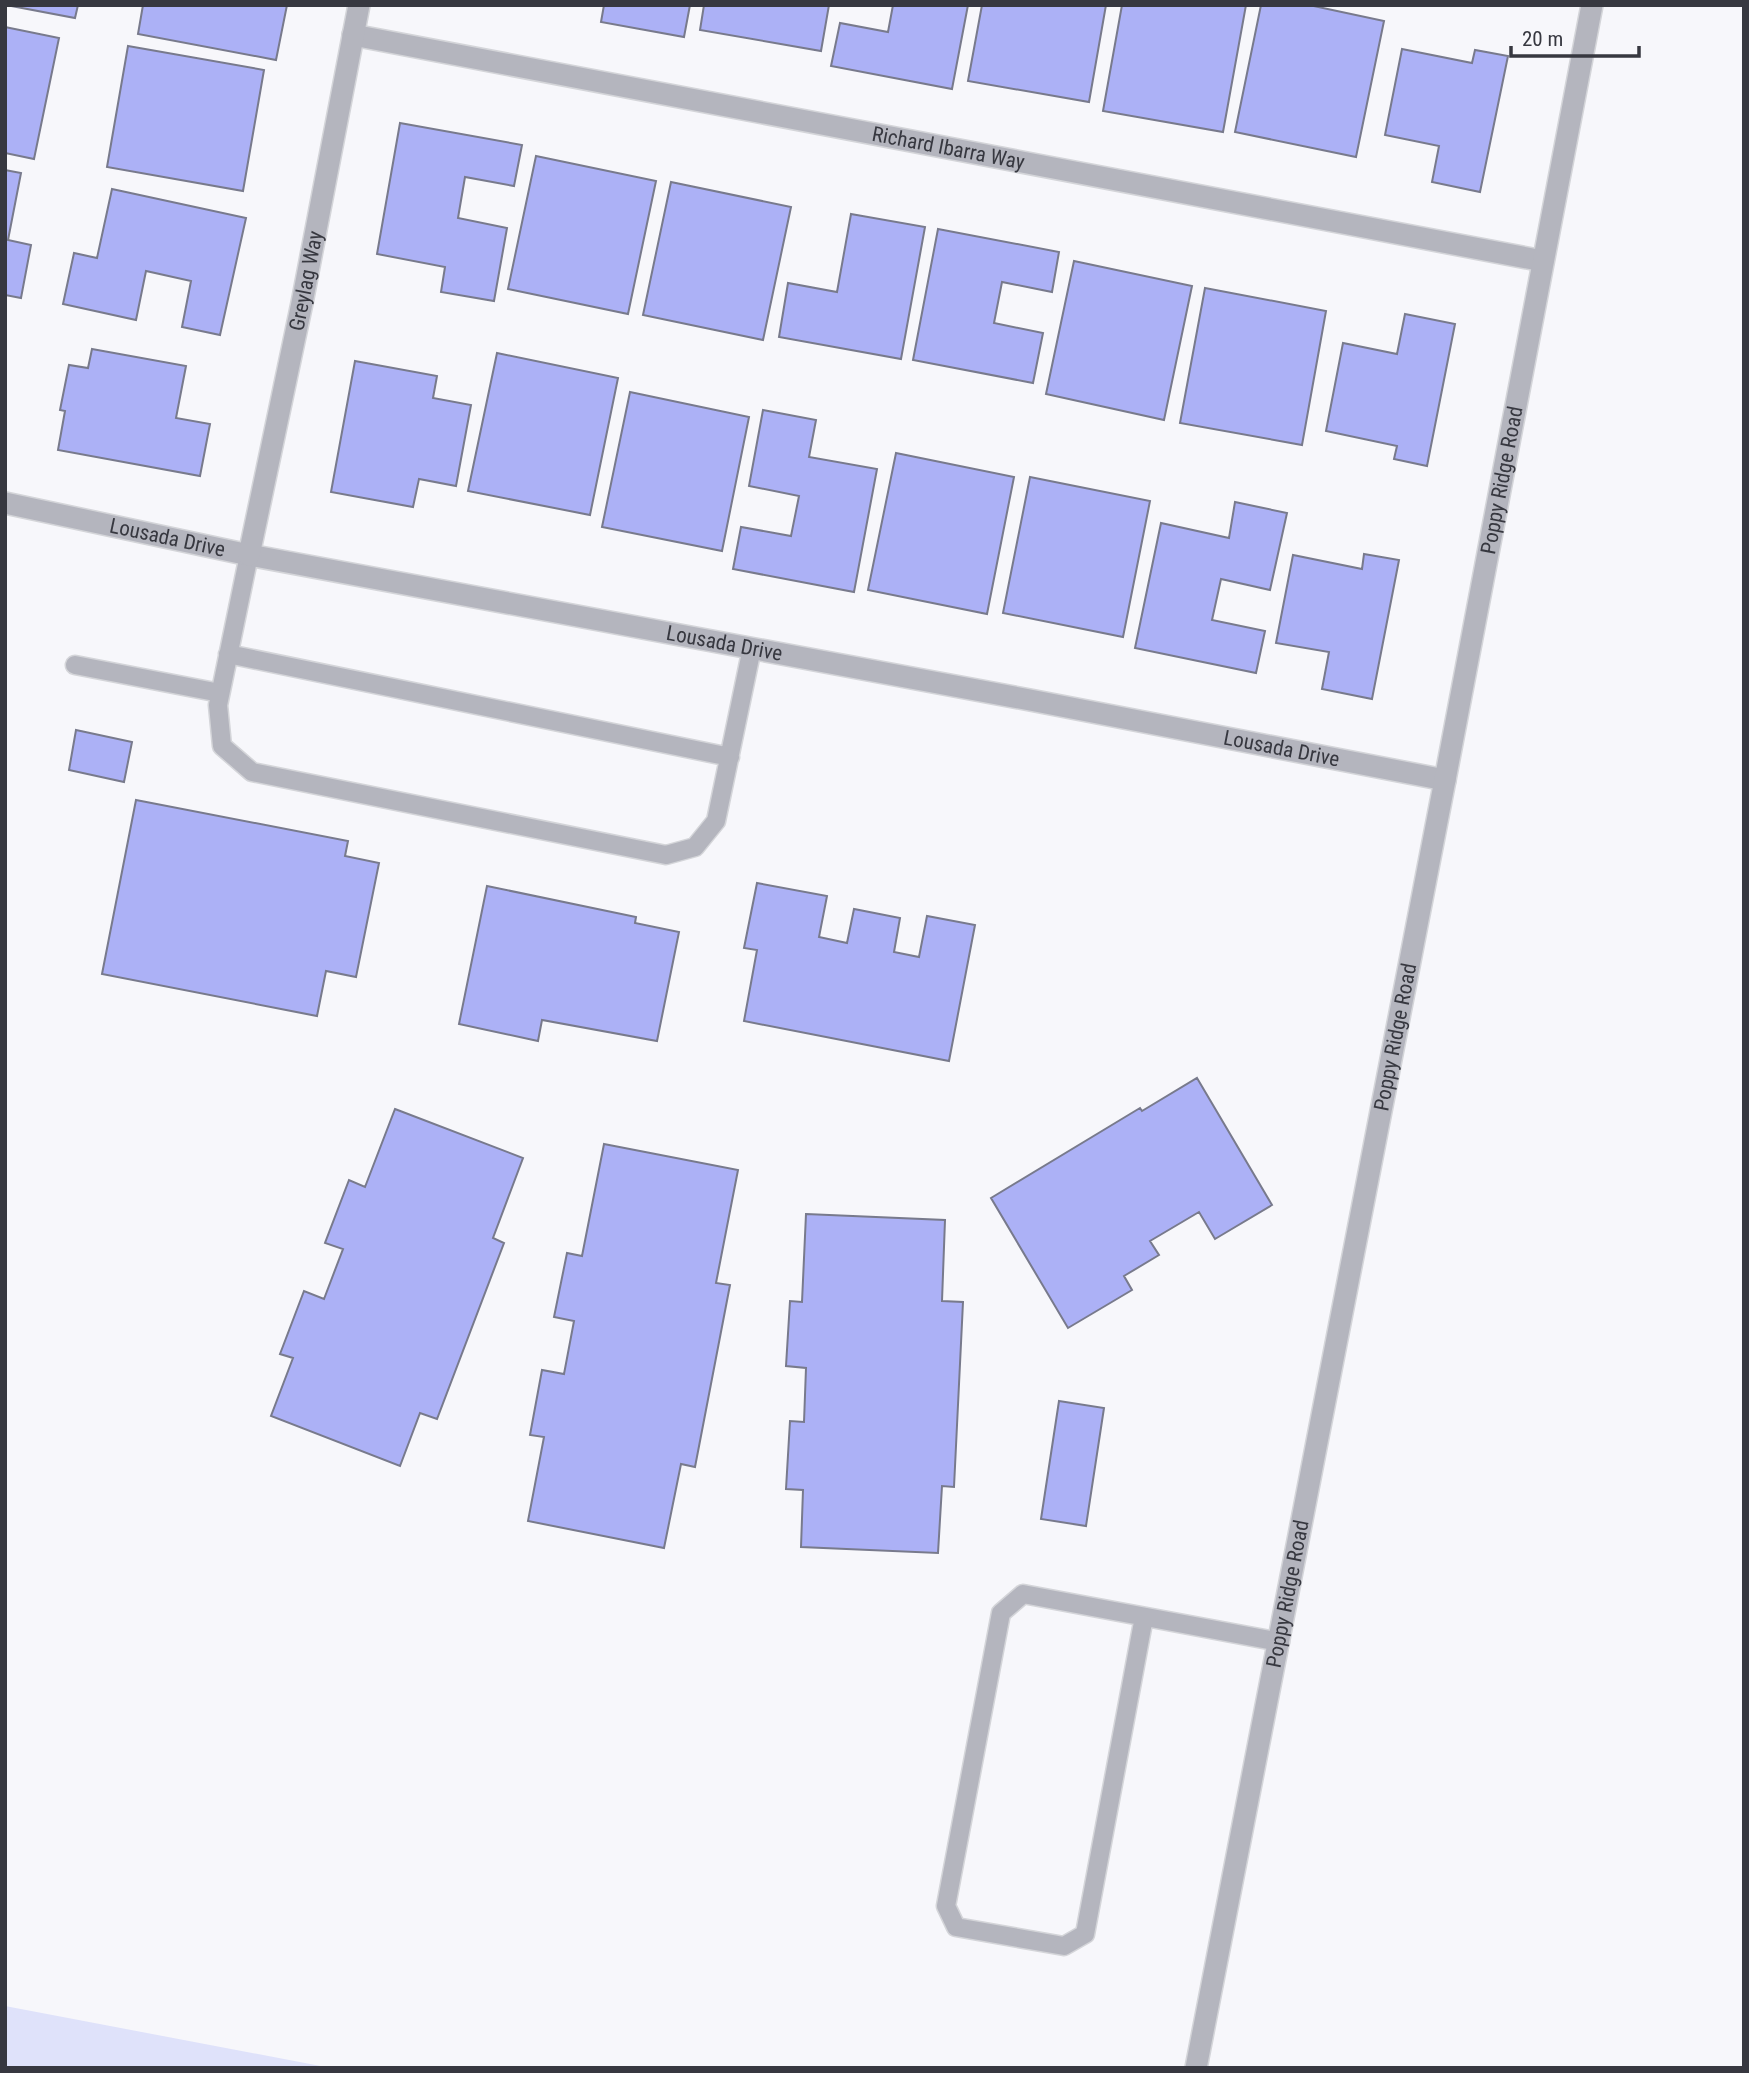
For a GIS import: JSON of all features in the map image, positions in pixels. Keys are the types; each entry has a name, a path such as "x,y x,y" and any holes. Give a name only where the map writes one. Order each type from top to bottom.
{"street":[{"name":"Greylag Way","path":"249,555 302,303 359,5"},
{"name":"Poppy Ridge Road","path":"1196,2068 1280,1642 1592,5"},
{"name":"Richard Ibarra Way","path":"353,34 1543,261"},
{"name":"Lousada Drive","path":"5,503 249,555 1445,780"}],"lane":[{"path":"249,555 218,705 222,746 252,772 666,855 695,846 716,821 752,648"},
{"path":"228,654 730,757"},
{"path":"75,665 220,693"},
{"path":"1144,1617 1084,1934 1064,1946 956,1927 946,1906 1001,1613 1023,1594 1280,1642"}],"shaded area":[{"path":"5,2006 331,2068 5,2068"}],"building":[{"path":"6,5 78,5 75,18"},
{"path":"143,5 287,5 276,60 138,34"},
{"path":"604,5 690,5 684,37 601,22"},
{"path":"704,5 829,5 821,51 700,30"},
{"path":"893,5 968,5 952,89 831,66 840,23 888,32"},
{"path":"982,5 1106,5 1089,102 968,81"},
{"path":"1122,5 1246,5 1223,132 1103,111"},
{"path":"1261,5 1309,5 1384,21 1356,157 1235,132"},
{"path":"5,27 59,38 34,159 5,153"},
{"path":"128,46 264,70 243,191 107,167"},
{"path":"1402,49 1472,63 1475,50 1508,56 1480,192 1432,182 1439,146 1385,135"},
{"path":"400,123 522,145 514,186 465,177 458,218 507,228 494,301 441,292 445,267 377,254"},
{"path":"536,156 656,181 628,314 508,289"},
{"path":"5,170 21,173 8,240 31,245 21,298 5,295"},
{"path":"671,182 791,207 763,340 643,315"},
{"path":"112,189 246,218 220,335 182,327 191,281 146,271 136,320 63,304 74,253 97,258"},
{"path":"851,214 925,227 901,359 779,337 788,283 837,292"},
{"path":"938,229 1059,252 1052,292 1002,282 994,323 1043,333 1033,383 913,360"},
{"path":"1074,261 1192,286 1164,420 1046,394"},
{"path":"1205,288 1326,311 1302,445 1180,423"},
{"path":"1405,314 1455,324 1427,466 1394,459 1397,446 1326,431 1343,343 1397,354"},
{"path":"92,349 186,366 176,418 210,424 200,476 58,450 65,411 60,410 69,365 88,368"},
{"path":"497,353 618,378 590,515 468,491"},
{"path":"355,361 437,376 433,398 471,405 456,486 419,479 413,507 331,492"},
{"path":"630,392 749,417 722,551 602,527"},
{"path":"763,410 816,420 809,457 877,469 854,592 733,569 741,527 791,536 799,496 749,486"},
{"path":"896,453 1014,477 987,614 868,590"},
{"path":"1030,477 1150,501 1123,637 1003,613"},
{"path":"1235,502 1287,513 1270,590 1221,579 1212,620 1265,631 1256,673 1135,648 1161,523 1229,538"},
{"path":"1364,554 1399,560 1372,699 1322,689 1329,652 1276,643 1293,555 1362,569"},
{"path":"76,730 132,742 124,782 69,770"},
{"path":"136,800 348,841 345,856 379,863 356,977 326,971 317,1016 102,974"},
{"path":"757,883 827,896 819,937 847,943 854,909 900,918 894,952 919,957 927,916 975,925 949,1061 744,1021 757,950 744,948"},
{"path":"487,886 636,917 635,923 679,932 657,1041 542,1020 538,1041 459,1024"},
{"path":"1197,1078 1272,1205 1215,1239 1199,1212 1150,1241 1159,1255 1124,1276 1132,1290 1068,1328 991,1198 1140,1108 1142,1111"},
{"path":"395,1109 523,1158 493,1238 504,1243 437,1419 420,1413 400,1466 271,1416 293,1358 280,1354 304,1291 324,1299 343,1249 325,1243 349,1180 365,1187"},
{"path":"604,1144 738,1170 716,1283 730,1285 695,1467 681,1464 664,1548 528,1521 544,1437 530,1435 542,1370 564,1374 574,1321 554,1317 567,1253 582,1256"},
{"path":"806,1214 945,1220 942,1301 963,1302 954,1487 942,1486 938,1553 801,1547 803,1490 786,1489 790,1421 804,1422 806,1368 786,1366 790,1301 802,1302"},
{"path":"1059,1401 1104,1408 1086,1526 1041,1519"}]}
